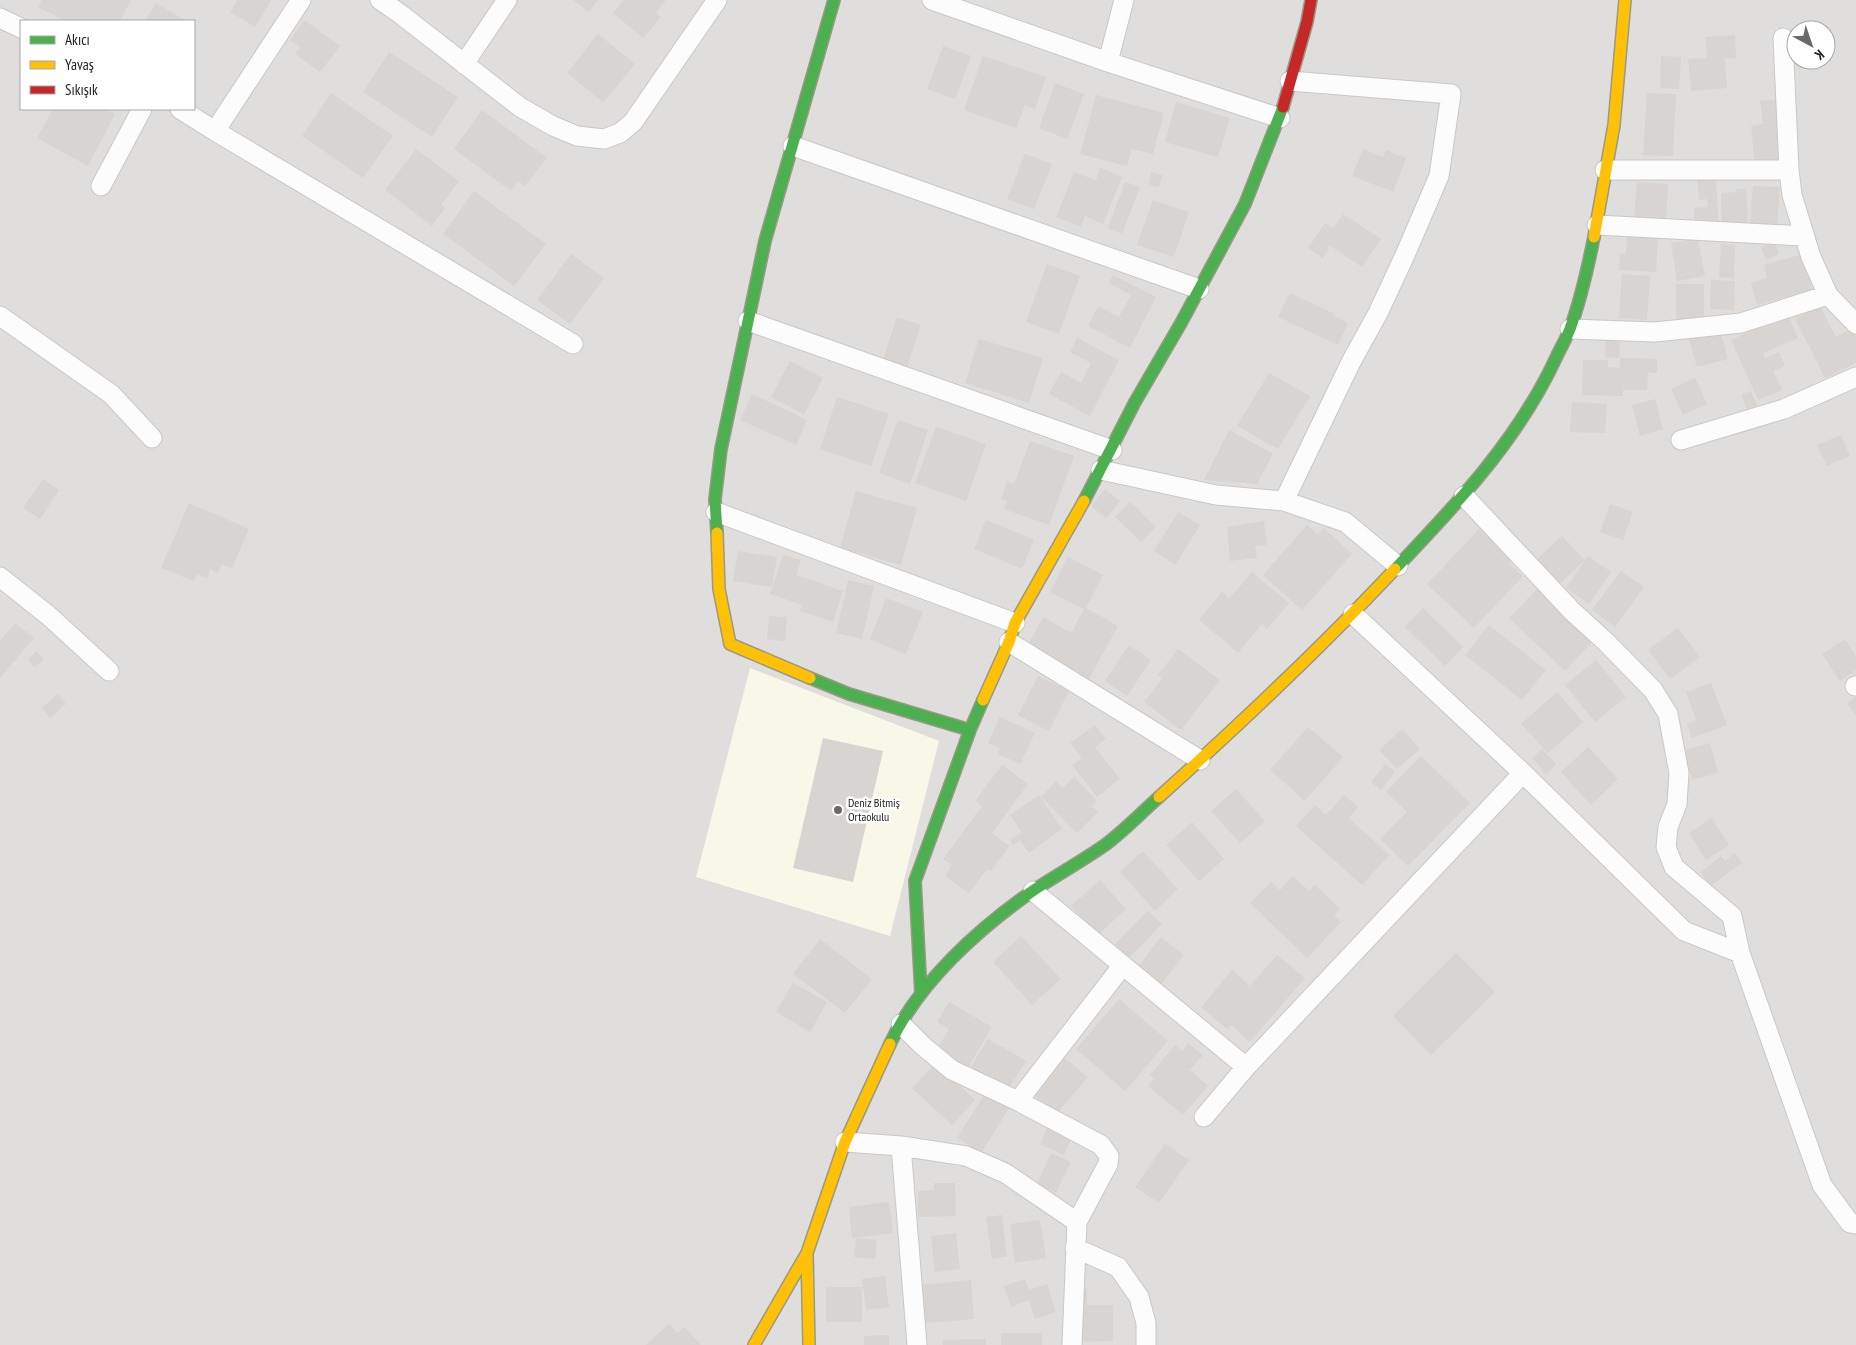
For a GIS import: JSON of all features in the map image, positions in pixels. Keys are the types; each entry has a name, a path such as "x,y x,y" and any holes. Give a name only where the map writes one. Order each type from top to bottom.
{"street":[{"path":"215,131 301,0"},
{"path":"380,0 520,107 553,126 577,136 604,139 620,133 633,122 717,0"},
{"path":"464,64 507,0"},
{"path":"834,0 765,241 721,448 715,499 719,589 730,644 848,694 970,730"},
{"path":"932,0 1108,62 1280,118"},
{"path":"1108,62 1124,0"},
{"path":"921,994 915,881 970,730 1016,624 1112,450 1135,402 1245,204 1280,118 1307,22 1311,0"},
{"path":"754,1345 806,1253 845,1142 894,1035 921,994 949,962 985,927 1033,891 1106,844 1200,760 1353,614 1464,496 1517,428 1541,390 1570,329 1587,270 1597,225 1614,125 1624,0"},
{"path":"0,18 20,28"},
{"path":"1783,38 1789,170 1792,195 1811,257 1828,296 1856,324"},
{"path":"1284,501 1351,362 1382,304 1439,176 1451,94 1290,81"},
{"path":"101,186 141,110"},
{"path":"182,110 573,344"},
{"path":"793,146 1199,289"},
{"path":"1605,170 1789,170"},
{"path":"1597,225 1804,236"},
{"path":"1570,329 1655,332 1741,323 1828,296"},
{"path":"0,316 111,394 152,438"},
{"path":"748,321 1112,450"},
{"path":"1681,440 1784,409 1856,377"},
{"path":"1101,470 1216,495 1284,501 1345,522 1398,566"},
{"path":"1464,496 1572,611 1606,642 1653,690 1668,714 1679,773 1677,804 1668,827 1666,848 1674,867 1732,916 1740,953 1822,1185 1850,1223 1856,1224"},
{"path":"716,512 1016,624"},
{"path":"0,578 49,616 109,671"},
{"path":"1353,614 1523,774 1684,931 1740,953"},
{"path":"1009,642 1200,760"},
{"path":"1204,1117 1246,1067 1523,774"},
{"path":"1033,891 1246,1067"},
{"path":"1018,1100 1123,965"},
{"path":"901,1024 922,1046 952,1070 1018,1100 1101,1145 1109,1156 1108,1164 1077,1222 1072,1345"},
{"path":"845,1142 901,1146 966,1156 1005,1173 1077,1222"},
{"path":"901,1146 917,1345"},
{"path":"1075,1248 1118,1267 1139,1297 1146,1323 1146,1345"},
{"path":"806,1253 810,1345"}],"shaded area":[{"path":"0,0 1856,0 1856,1345 0,1345"},
{"path":"750,668 939,741 890,936 696,877"}],"building":[{"path":"42,0 131,0 121,20 64,20 38,7"},
{"path":"238,0 271,0 255,27 230,12"},
{"path":"573,0 598,0 589,12"},
{"path":"624,0 666,0 656,13 661,17 643,38 613,13"},
{"path":"156,3 184,20 146,20"},
{"path":"304,20 340,46 320,72 295,54 300,47 290,40"},
{"path":"598,34 635,64 603,102 567,73"},
{"path":"1735,35 1736,58 1725,59 1727,88 1691,91 1688,59 1707,58 1705,37"},
{"path":"943,46 971,56 955,99 927,89"},
{"path":"389,52 458,97 432,137 363,92"},
{"path":"983,56 1046,77 1035,109 1025,105 1016,128 964,110"},
{"path":"1661,56 1681,57 1679,89 1660,88"},
{"path":"1055,83 1084,94 1067,139 1039,128"},
{"path":"331,93 393,136 363,178 302,136"},
{"path":"1647,93 1676,94 1673,156 1643,155"},
{"path":"1096,95 1164,113 1153,154 1132,149 1127,166 1080,154"},
{"path":"1780,99 1785,162 1755,165 1751,126 1763,124 1760,101"},
{"path":"1176,102 1230,118 1218,157 1165,142"},
{"path":"52,110 107,110 115,114 88,166 37,138"},
{"path":"482,110 547,158 525,186 518,181 511,191 454,149"},
{"path":"416,149 459,181 441,205 445,208 432,226 385,190"},
{"path":"1363,149 1383,157 1386,150 1406,158 1393,192 1352,176"},
{"path":"1025,154 1052,164 1034,209 1007,199"},
{"path":"1100,168 1122,177 1103,224 1085,216 1081,227 1056,217 1074,172 1096,180"},
{"path":"1151,172 1162,175 1159,187 1149,185"},
{"path":"1716,179 1719,226 1695,227 1694,208 1708,207 1707,199 1699,200 1697,180"},
{"path":"1125,182 1140,187 1122,234 1108,228"},
{"path":"1637,182 1668,184 1666,219 1634,217"},
{"path":"1753,186 1780,187 1777,227 1750,226"},
{"path":"1736,189 1746,189 1748,228 1722,229 1721,193 1737,192"},
{"path":"474,191 546,244 514,286 443,234"},
{"path":"1153,200 1189,212 1174,257 1137,245"},
{"path":"1343,214 1381,239 1362,267 1330,246 1323,258 1308,248 1325,223 1333,228"},
{"path":"1627,235 1658,237 1656,272 1619,270 1620,253 1626,254"},
{"path":"1698,238 1705,276 1677,281 1671,243"},
{"path":"1775,242 1779,254 1766,260 1761,247"},
{"path":"1721,244 1735,245 1734,278 1719,277"},
{"path":"571,254 604,278 570,324 537,300"},
{"path":"1803,254 1812,289 1757,305 1751,283 1767,278 1764,265"},
{"path":"1047,264 1080,276 1059,334 1026,322"},
{"path":"1622,274 1650,276 1647,320 1619,318"},
{"path":"1113,275 1156,297 1130,348 1088,326 1098,306 1119,317 1131,295 1109,283"},
{"path":"1711,280 1735,281 1734,310 1710,309"},
{"path":"1676,284 1704,284 1704,322 1676,322"},
{"path":"1290,293 1335,314 1334,316 1348,323 1338,345 1278,317"},
{"path":"1820,306 1836,337 1853,328 1856,333 1856,363 1825,378 1795,319"},
{"path":"1788,315 1798,338 1763,353 1765,358 1779,352 1785,366 1773,371 1782,390 1758,400 1731,340"},
{"path":"897,317 921,325 907,367 883,360"},
{"path":"1719,327 1728,359 1697,367 1688,336"},
{"path":"1606,336 1620,336 1619,358 1605,357"},
{"path":"1077,338 1119,360 1090,416 1049,394 1061,372 1081,383 1091,363 1070,352"},
{"path":"979,339 1043,358 1029,403 965,383"},
{"path":"1620,358 1657,359 1657,373 1648,372 1647,390 1623,390 1623,396 1582,395 1583,360 1608,360 1608,367 1620,368"},
{"path":"790,361 823,378 804,414 771,397"},
{"path":"1269,373 1310,396 1278,449 1237,426"},
{"path":"1695,378 1707,404 1683,415 1671,389"},
{"path":"1751,391 1757,405 1747,409 1741,395"},
{"path":"752,394 807,420 796,445 740,420"},
{"path":"837,397 889,414 871,466 820,449"},
{"path":"1655,399 1663,429 1640,436 1632,405"},
{"path":"1572,402 1607,404 1605,433 1570,432"},
{"path":"898,420 928,430 910,484 879,473"},
{"path":"936,427 986,444 966,501 915,483"},
{"path":"1229,430 1273,454 1257,484 1204,480"},
{"path":"1841,435 1850,456 1827,466 1817,445"},
{"path":"1030,441 1074,456 1049,525 1004,509 1007,501 1001,499 1007,482 1014,484"},
{"path":"43,479 59,490 40,519 23,508"},
{"path":"1105,489 1120,501 1106,518 1091,506"},
{"path":"856,491 917,508 901,565 840,548"},
{"path":"1130,502 1156,527 1141,542 1115,517"},
{"path":"189,503 249,529 232,568 222,564 218,573 210,569 207,578 197,574 194,581 161,568"},
{"path":"1610,504 1633,512 1623,540 1600,532"},
{"path":"1178,512 1200,525 1175,565 1154,551"},
{"path":"986,520 1034,540 1022,569 974,549"},
{"path":"1264,521 1267,545 1255,546 1257,558 1230,561 1227,527"},
{"path":"1307,525 1318,535 1324,528 1352,554 1302,610 1263,575"},
{"path":"1483,525 1516,556 1509,563 1523,576 1474,628 1427,584"},
{"path":"1562,536 1585,560 1558,585 1535,561"},
{"path":"738,551 777,557 772,587 733,581"},
{"path":"783,555 801,560 796,575 843,591 833,622 800,611 802,605 770,594"},
{"path":"1588,556 1611,572 1589,604 1566,588"},
{"path":"1068,557 1103,575 1086,608 1118,626 1089,679 1068,667 1026,649 1043,617 1071,633 1084,609 1050,592"},
{"path":"1621,571 1644,587 1615,627 1592,610"},
{"path":"1252,572 1289,603 1267,629 1262,624 1238,653 1199,620 1222,592 1229,599"},
{"path":"848,580 874,586 862,639 836,633"},
{"path":"1539,587 1594,640 1565,671 1509,618"},
{"path":"886,598 923,612 906,654 870,639"},
{"path":"1423,608 1463,647 1445,666 1405,627"},
{"path":"769,616 787,617 785,641 767,639"},
{"path":"15,623 34,638 0,678 0,641"},
{"path":"1489,625 1546,670 1522,700 1465,655"},
{"path":"1678,628 1700,657 1670,679 1648,650"},
{"path":"1845,639 1856,656 1856,670 1840,681 1822,654"},
{"path":"1129,645 1151,660 1127,696 1105,681"},
{"path":"1178,649 1220,680 1181,730 1144,702 1162,679 1158,675"},
{"path":"37,651 44,660 34,667 28,659"},
{"path":"1596,660 1626,697 1595,722 1565,685"},
{"path":"1038,676 1069,691 1049,731 1018,715"},
{"path":"1711,683 1727,725 1692,738 1687,724 1696,720 1686,692"},
{"path":"1557,692 1583,722 1548,753 1521,724"},
{"path":"58,694 66,704 50,718 42,708"},
{"path":"1856,697 1856,716 1847,703"},
{"path":"1000,717 1035,733 1020,764 998,754 1000,748 988,743"},
{"path":"1095,725 1106,739 1095,747 1120,779 1097,797 1072,765 1082,758 1070,743"},
{"path":"1308,727 1343,757 1305,801 1270,770"},
{"path":"1402,729 1420,749 1397,769 1379,750"},
{"name":"Deniz Bitmiş Ortaokulu","path":"823,738 883,751 853,882 793,868"},
{"path":"1710,743 1718,773 1692,780 1684,750"},
{"path":"1588,747 1618,779 1591,805 1561,772"},
{"path":"1542,749 1556,764 1546,774 1532,758"},
{"path":"1421,756 1470,803 1408,866 1380,839 1407,812 1386,792"},
{"path":"1385,764 1395,772 1381,790 1371,782"},
{"path":"1002,765 1028,784 992,833 1009,846 991,871 987,869 969,893 945,876 952,865 943,859 982,806 975,801"},
{"path":"1074,777 1097,801 1092,806 1098,812 1077,833 1041,797 1056,781 1063,788"},
{"path":"1236,789 1265,821 1240,843 1211,811"},
{"path":"1039,795 1062,829 1029,853 1020,840 1013,845 1010,840 1022,832 1010,815"},
{"path":"1344,795 1358,807 1349,818 1389,855 1362,885 1296,826 1315,805 1326,815"},
{"path":"1712,818 1729,845 1706,860 1689,833"},
{"path":"1192,822 1224,859 1199,881 1166,845"},
{"path":"1143,851 1178,889 1155,911 1120,872"},
{"path":"1735,853 1742,863 1711,886 1701,872 1721,856 1725,861"},
{"path":"1293,876 1309,891 1315,885 1340,909 1334,915 1341,922 1307,958 1250,903 1271,882 1280,890"},
{"path":"1100,880 1126,909 1098,935 1071,906"},
{"path":"1148,911 1162,924 1129,958 1115,944"},
{"path":"1021,936 1061,979 1032,1005 993,962"},
{"path":"1161,937 1184,955 1159,987 1136,969"},
{"path":"820,939 872,979 845,1013 793,974"},
{"path":"1456,953 1495,992 1431,1055 1393,1016"},
{"path":"1277,955 1305,978 1250,1042 1231,1025 1227,1029 1201,1007 1232,970 1250,986"},
{"path":"793,983 827,1002 810,1032 776,1012"},
{"path":"1119,999 1168,1041 1125,1091 1076,1049"},
{"path":"949,1002 992,1027 968,1068 937,1050 949,1029 937,1022"},
{"path":"988,1039 1026,1061 1007,1092 969,1070"},
{"path":"1188,1043 1203,1055 1190,1070 1208,1086 1183,1115 1148,1086 1154,1079 1150,1075 1175,1045 1182,1051"},
{"path":"1062,1056 1088,1077 1056,1114 1031,1092"},
{"path":"936,1063 975,1100 952,1125 912,1088"},
{"path":"986,1092 1010,1107 981,1153 957,1138"},
{"path":"1049,1123 1073,1134 1064,1155 1040,1144"},
{"path":"1165,1144 1189,1160 1159,1203 1135,1187"},
{"path":"1051,1153 1071,1162 1056,1193 1037,1184"},
{"path":"934,1183 955,1183 956,1216 918,1217 918,1191 934,1190"},
{"path":"889,1202 893,1233 852,1238 849,1207"},
{"path":"1002,1215 1007,1256 992,1259 986,1217"},
{"path":"1040,1220 1046,1258 1015,1263 1010,1224"},
{"path":"956,1233 960,1269 935,1272 931,1236"},
{"path":"856,1238 877,1240 875,1259 854,1257"},
{"path":"885,1276 889,1307 866,1310 862,1279"},
{"path":"1025,1279 1029,1290 1047,1284 1056,1312 1035,1319 1029,1300 1011,1307 1004,1286"},
{"path":"971,1280 974,1319 925,1323 922,1285"},
{"path":"826,1287 862,1287 862,1322 826,1322"},
{"path":"1076,1287 1087,1288 1087,1305 1113,1305 1113,1341 1076,1342"},
{"path":"669,1324 678,1333 684,1327 701,1345 646,1345"},
{"path":"1001,1333 1042,1333 1042,1345 1001,1345"},
{"path":"889,1335 889,1345 864,1345 864,1336"},
{"path":"986,1339 986,1345 943,1345 943,1340"}],"traffic: fast":[{"path":"717,533 715,499 721,449 765,241 834,0"},
{"path":"1084,501 1135,402 1181,323 1245,204 1283,107"},
{"path":"1395,569 1484,471 1523,418 1540,390 1570,329 1581,295 1594,237"},
{"path":"810,678 849,694 970,730"},
{"path":"921,994 915,881 970,730 983,700"},
{"path":"890,1044 902,1021 933,978 972,939 1034,890 1105,845 1159,797"}],"traffic: slow":[{"path":"1594,237 1614,125 1625,0"},
{"path":"983,700 1009,642 1015,623 1084,501"},
{"path":"717,533 719,589 730,644 810,678"},
{"path":"1159,797 1279,686 1395,569"},
{"path":"754,1345 807,1253 845,1142 890,1044"},
{"path":"807,1253 809,1345"}],"traffic: jam":[{"path":"1283,107 1307,22 1311,0"}],"place":[{"name":"Deniz Bitmiş Ortaokulu","path":"838,810"}]}
